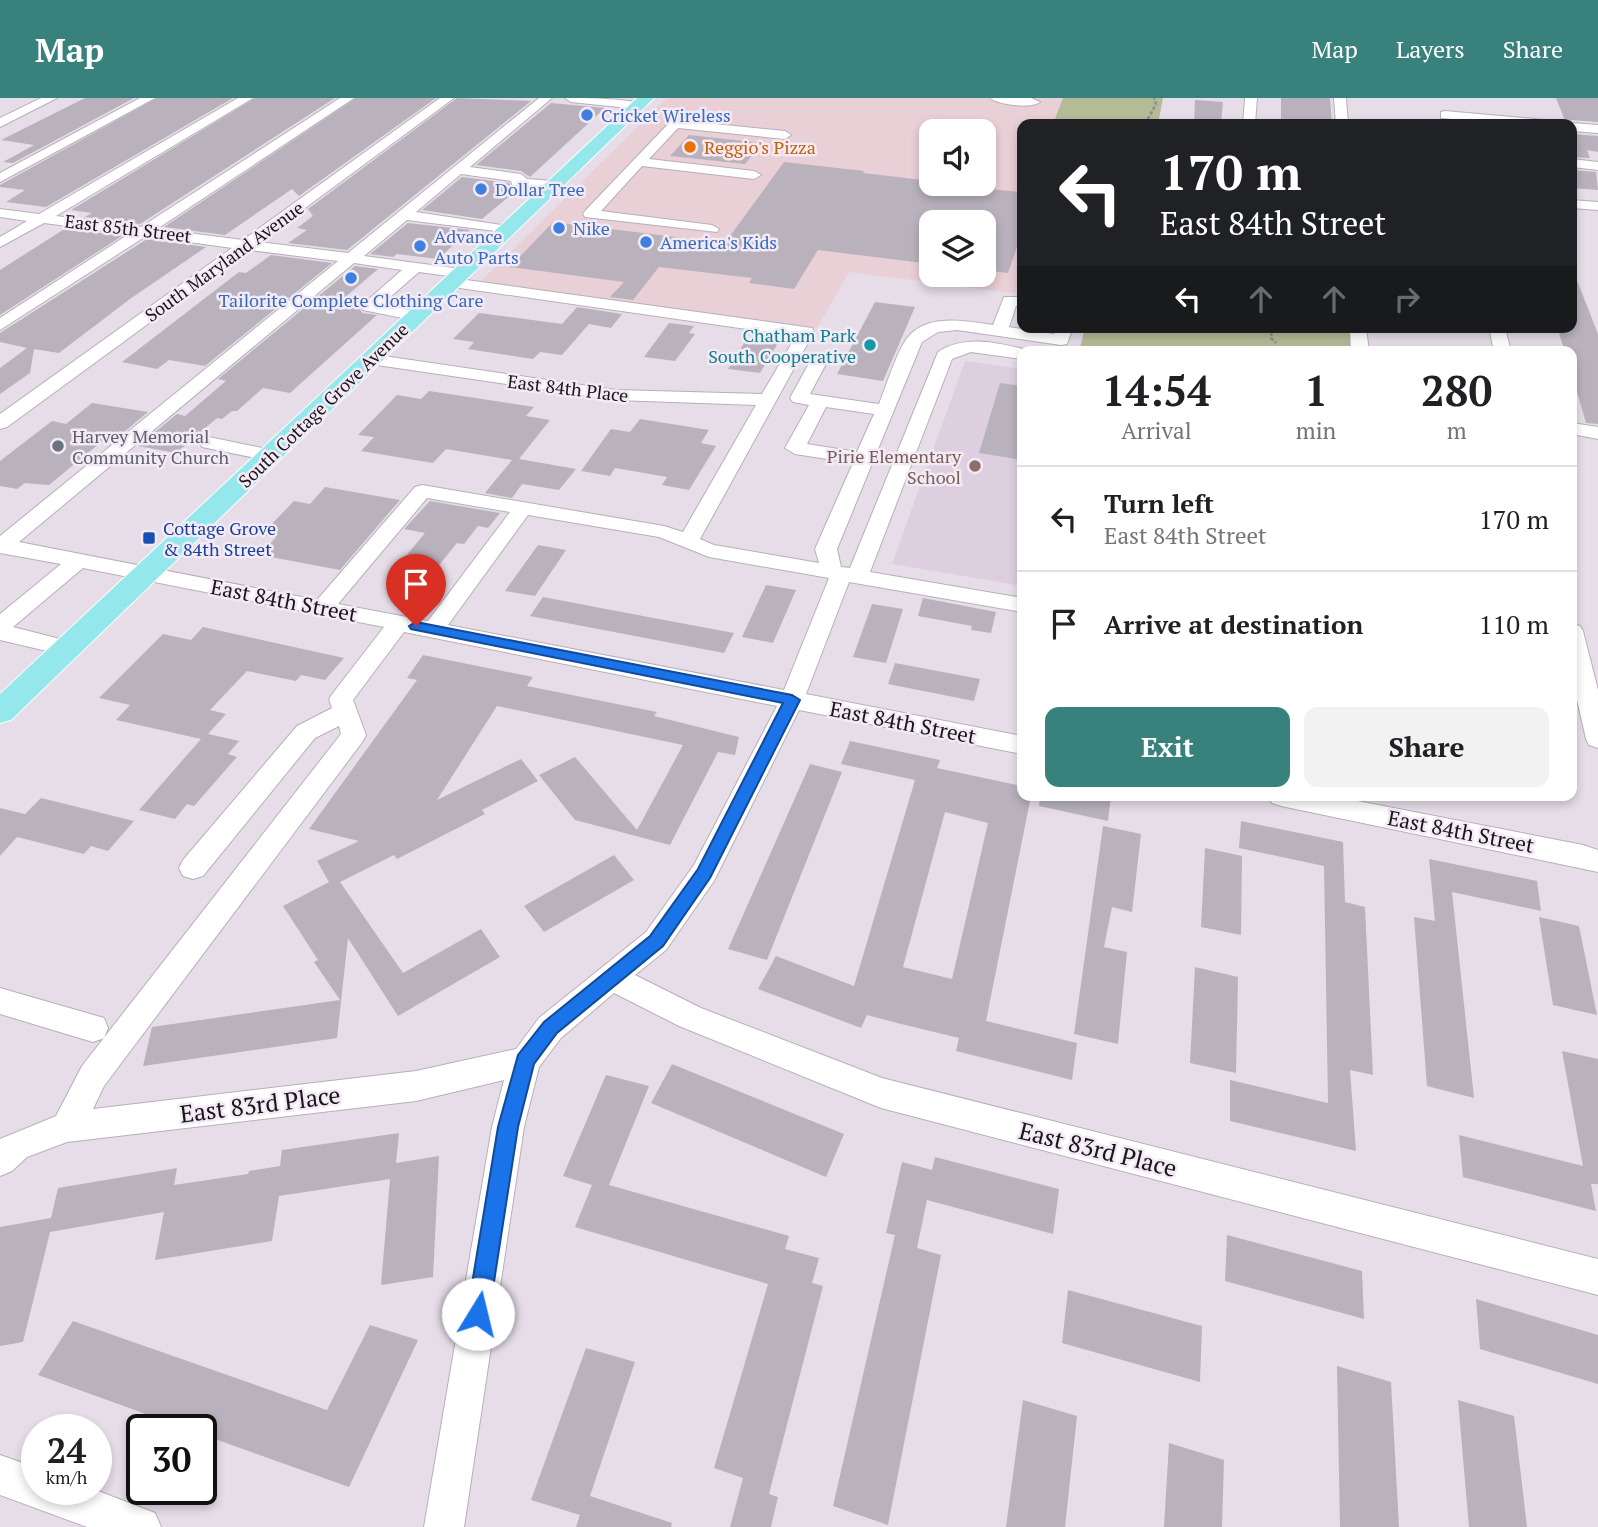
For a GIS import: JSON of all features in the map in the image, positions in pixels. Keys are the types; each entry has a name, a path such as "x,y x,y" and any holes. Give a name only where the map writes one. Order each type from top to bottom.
{"main road":[{"name":"South Cottage Grove Avenue","path":"4,704 68,648 642,102"}],"street":[{"path":"0,123 51,98"},
{"path":"0,178 149,98"},
{"path":"0,243 247,98"},
{"path":"0,325 348,98"},
{"name":"South Maryland Avenue","path":"0,424 448,98"},
{"path":"1,546 546,98"},
{"path":"571,98 642,102"},
{"path":"996,98 1034,102"},
{"path":"1249,119 1251,98"},
{"path":"1339,98 1341,119"},
{"path":"1441,98 1446,119"},
{"path":"712,229 590,214 675,124 785,135"},
{"path":"1577,127 1598,129"},
{"path":"639,162 754,175"},
{"path":"1577,164 1598,166"},
{"path":"458,170 521,178 517,182 554,185"},
{"path":"1577,204 1598,206"},
{"name":"East 85th Street","path":"0,213 416,266 457,278 806,331 767,400"},
{"path":"404,215 508,230"},
{"path":"416,266 369,307 417,316"},
{"path":"999,331 1010,300 1017,301"},
{"path":"843,574 826,549 915,339 934,328 957,326 1061,340 1063,333"},
{"path":"444,1527 508,1127 525,1061 550,1028 656,941 704,873 792,700 843,574 944,356 951,350 964,346 1017,353"},
{"name":"East 84th Place","path":"370,359 616,396 767,400"},
{"path":"818,362 799,397 886,410"},
{"path":"688,542 767,400"},
{"path":"820,401 795,448 864,459"},
{"path":"1577,430 1598,433"},
{"path":"209,443 270,455"},
{"path":"322,608 422,491 664,532 709,551 1017,604"},
{"path":"433,630 523,508"},
{"name":"East 84th Street","path":"1,546 1017,744"},
{"path":"0,626 79,560"},
{"path":"67,1127 93,1076 354,735 341,699 399,623"},
{"path":"0,632 68,648"},
{"path":"1577,675 1580,701 1598,739"},
{"path":"193,869 306,732 346,712"},
{"name":"East 84th Street","path":"1306,801 1598,861"},
{"name":"East 83rd Place","path":"612,978 690,1017 881,1093 1598,1277"},
{"path":"0,1001 93,1028"},
{"name":"East 83rd Place","path":"0,1160 16,1146 67,1127 416,1086 525,1061"},
{"path":"0,1475 21,1483"},
{"path":"64,1505 85,1518 141,1527"}],"path":[{"path":"1148,119 1156,104 1154,98"},
{"path":"1271,333 1270,338 1276,343"}],"shaded area":[{"path":"667,98 1063,98 1055,119 1017,119 1017,293 967,287 996,287 996,210 919,210 919,281 849,272 817,328 479,283"},
{"name":"Pirie Elementary School","path":"965,361 1017,368 1017,585 892,564"}],"green space":[{"path":"1063,98 1163,98 1159,119 1055,119"},
{"path":"1084,333 1351,333 1353,346 1080,346"}],"building":[{"path":"85,98 134,98 13,163 3,162 34,145 1,140"},
{"path":"157,98 233,98 46,207 6,202 25,190 0,185"},
{"path":"255,98 335,98 140,224 85,217 92,213 71,210"},
{"path":"356,98 436,98 299,196 292,189 225,235 164,227"},
{"path":"457,98 531,101 347,250 288,243 307,230 297,228 313,216 308,209"},
{"path":"1281,98 1330,98 1332,119 1281,119"},
{"path":"1556,98 1598,98 1598,122 1564,119"},
{"path":"1195,100 1223,102 1221,119 1194,119"},
{"path":"551,103 605,108 530,177 521,171 476,165"},
{"path":"1577,134 1598,136 1598,152 1587,150 1590,158 1577,157"},
{"path":"689,135 762,143 745,164 670,156"},
{"path":"784,162 919,180 919,196 996,196 996,190 1017,192 1017,247 1008,273 996,272 996,210 919,210 919,263 818,250 794,289 749,283 752,278 659,267 633,300 610,297 624,282 510,267 553,222 725,243"},
{"path":"1577,170 1596,172 1598,190 1577,188"},
{"path":"462,177 509,183 511,188 518,189 482,219 422,210"},
{"name":"Advance Auto Parts","path":"408,223 470,230 438,259 370,254"},
{"path":"66,228 122,236 0,315 0,270"},
{"path":"147,239 206,247 130,299 59,353 34,349 30,373 0,394 0,368 27,348 0,342 0,333"},
{"path":"271,255 332,263 205,366 169,360 157,369 122,362 239,272 246,273"},
{"path":"355,266 378,269 336,305 359,308 362,313 377,315 290,393 263,388 237,411 232,411 222,419 217,418 176,453 138,446 177,414 185,416 226,381 218,379"},
{"path":"1577,280 1598,334 1598,424 1586,423 1577,392 1577,346 1563,346 1559,333 1577,333"},
{"name":"Chatham Park South Cooperative","path":"875,302 915,307 883,381 837,374"},
{"path":"577,307 622,314 611,328 589,324 562,355 540,352 533,359 468,349 474,342 453,339 479,313 562,324"},
{"path":"669,323 694,326 689,333 695,334 675,361 644,357"},
{"path":"756,335 781,338 760,373 728,369 746,340 752,341"},
{"path":"1000,383 1017,385 1017,459 979,453"},
{"path":"429,391 534,407 526,416 550,420 519,459 576,469 559,490 522,484 512,498 485,493 512,460 446,449 433,463 361,451 374,437 358,435 397,395 421,399"},
{"name":"Harvey Memorial Community Church","path":"92,403 148,412 112,442 104,440 49,485 25,483 17,489 0,486 0,461 52,421 66,424"},
{"path":"640,419 709,430 701,443 716,446 689,490 662,485 667,477 615,468 610,476 581,471 611,429 630,432"},
{"path":"325,487 400,500 340,570 260,555 276,537 261,535 294,501 310,504"},
{"path":"430,501 500,513 488,528 478,526 464,544 457,543 426,581 390,575 425,533 404,529"},
{"path":"538,545 566,550 535,596 505,591"},
{"path":"766,585 796,590 773,643 742,637"},
{"path":"543,597 734,633 724,653 530,616"},
{"path":"923,598 996,612 991,633 971,630 972,626 918,616"},
{"path":"872,604 903,609 886,663 853,657"},
{"path":"203,627 344,658 325,680 301,675 296,681 247,671 210,710 226,714 208,734 239,741 228,754 237,757 194,806 187,804 175,819 139,810 201,739 116,720 130,705 99,698 163,634 191,640"},
{"path":"423,655 533,677 527,686 657,712 654,716 739,737 735,755 718,752 670,845 575,820 539,775 575,757 637,830 683,745 497,706 437,800 521,759 538,781 482,810 485,814 397,859 394,855 340,882 403,973 481,929 500,957 398,1016 348,938 337,1038 143,1066 152,1027 340,1000 314,962 318,960 283,906 329,882 317,861 359,841 309,829 417,680 407,678"},
{"path":"895,663 980,679 974,701 888,684"},
{"path":"850,741 940,760 937,768 1017,785 1017,801 1030,801 986,1021 1077,1043 1072,1080 956,1051 959,1038 867,1015 861,1028 758,989 776,956 854,986 915,780 841,764","holes":["945,812 988,823 952,979 903,967"]},
{"path":"810,764 842,772 767,960 728,949"},
{"path":"41,798 134,821 108,851 91,846 84,854 17,837 0,856 0,808 25,814"},
{"path":"1040,801 1110,801 1108,821 1039,806"},
{"path":"1241,821 1343,842 1345,902 1365,907 1373,1075 1350,1070 1356,1151 1230,1121 1230,1080 1328,1103 1324,866 1239,848"},
{"path":"1103,826 1141,834 1132,912 1112,907 1104,947 1127,952 1118,1044 1074,1034"},
{"path":"1205,848 1242,856 1241,935 1201,927"},
{"path":"614,855 634,880 544,932 524,906"},
{"path":"1429,859 1537,881 1541,911 1452,892 1474,1098 1427,1086 1414,917 1435,921"},
{"path":"1539,917 1579,926 1597,1015 1553,1005"},
{"path":"1195,967 1238,977 1236,1073 1190,1063"},
{"path":"1562,1051 1598,1059 1598,1184 1591,1184 1596,1211 1463,1177 1459,1135 1583,1166"},
{"path":"672,1064 844,1134 826,1177 651,1103"},
{"path":"606,1075 649,1086 609,1185 789,1236 785,1249 819,1258 812,1283 823,1286 769,1494 778,1497 771,1527 730,1527 743,1478 714,1468 768,1284 575,1227 592,1185 563,1176"},
{"path":"399,1133 396,1163 439,1156 433,1277 381,1285 390,1179 279,1196 272,1241 155,1260 164,1212 50,1232 23,1342 0,1346 0,1227 51,1218 58,1188 177,1168 174,1185 248,1174 249,1171 280,1166 282,1150"},
{"path":"935,1157 1059,1189 1053,1234 927,1200 917,1248 941,1255 888,1525 833,1506 895,1235 886,1233 902,1162 932,1170"},
{"path":"1227,1235 1362,1271 1364,1319 1225,1281"},
{"path":"1068,1290 1202,1326 1200,1382 1062,1343"},
{"path":"1476,1299 1598,1335 1598,1384 1480,1349"},
{"path":"73,1321 327,1410 370,1325 418,1340 349,1487 217,1440 217,1414 146,1414 38,1375"},
{"path":"586,1348 635,1362 590,1496 672,1523 671,1527 576,1527 580,1515 531,1500"},
{"path":"1337,1366 1391,1382 1399,1527 1340,1527"},
{"path":"1023,1400 1077,1416 1065,1527 1006,1527"},
{"path":"1458,1400 1514,1416 1527,1527 1469,1527"},
{"path":"1169,1443 1224,1460 1222,1527 1164,1527"}],"place":[{"name":"Cricket Wireless","path":"587,115"},
{"name":"Reggio's Pizza","path":"690,147"},
{"name":"Dollar Tree","path":"481,189"},
{"name":"Nike","path":"559,228"},
{"name":"America's Kids","path":"646,242"},
{"name":"Advance Auto Parts","path":"420,246"},
{"name":"Tailorite Complete Clothing Care","path":"351,278"},
{"name":"Chatham Park South Cooperative","path":"870,345"},
{"name":"Harvey Memorial Community Church","path":"58,446"},
{"name":"Pirie Elementary School","path":"975,466"},
{"name":"Cottage Grove & 84th Street","path":"149,538"}],"route":[{"path":"416,626 792,700 704,873 656,941 550,1028 525,1061 508,1127 478,1314"}]}
